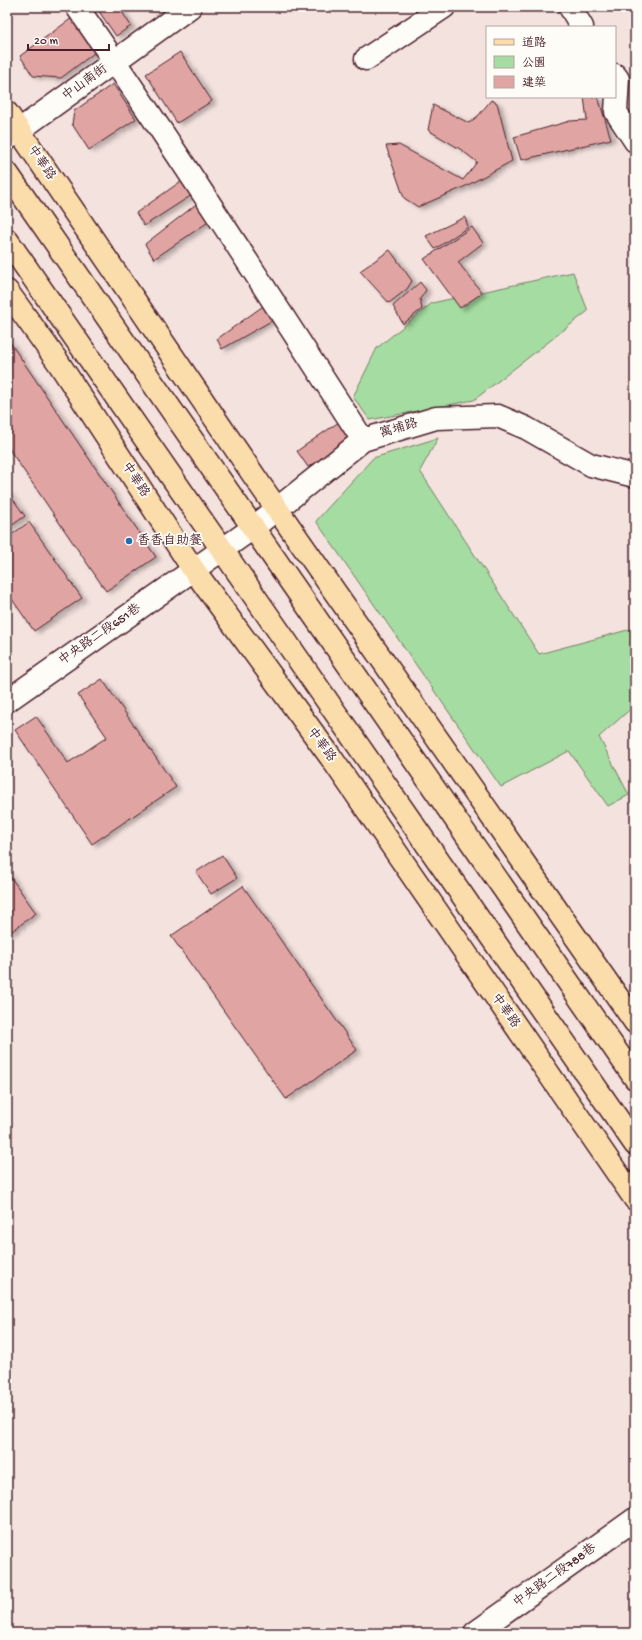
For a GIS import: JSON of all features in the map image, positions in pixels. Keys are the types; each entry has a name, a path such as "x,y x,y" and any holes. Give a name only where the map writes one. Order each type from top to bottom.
{"main road":[{"name":"中華路","path":"7,113 13,135 277,509 635,1022"},
{"path":"7,173 635,1078"},
{"path":"7,240 635,1144"},
{"name":"中華路","path":"7,291 58,362 193,569 330,756 635,1199"}],"street":[{"path":"77,7 115,61 271,297 363,440"},
{"name":"中山南街","path":"13,135 190,7"},
{"path":"366,59 444,7"},
{"path":"570,7 581,26"},
{"path":"616,76 618,79 616,112 635,141"},
{"name":"寓埔路","path":"193,569 253,528 363,440 436,418 498,416 526,428 591,464 635,476"},
{"name":"中央路二段651巷","path":"7,701 193,569"},
{"name":"中央路二段788巷","path":"475,1633 635,1519"}],"green space":[{"path":"573,272 588,311 474,400 370,420 353,397 377,348 432,303"},
{"path":"438,438 420,471 539,654 635,628 635,705 599,737 629,795 608,806 569,751 501,787 316,521 373,458"}],"building":[{"path":"96,7 119,7 131,26 116,36"},
{"path":"150,7 160,7 153,12"},
{"path":"76,15 102,47 61,78 33,76 20,56"},
{"path":"180,52 212,101 177,123 146,74"},
{"path":"113,84 136,119 89,150 72,124 74,111"},
{"path":"584,98 598,98 611,139 521,160 514,137 570,121 587,120"},
{"path":"491,100 497,103 512,161 466,186 418,207 404,198 386,146 399,145 463,180 477,162 460,149 428,130 433,105 469,123 479,115"},
{"path":"187,177 198,191 144,226 136,213"},
{"path":"203,199 214,218 154,259 145,244"},
{"path":"465,217 468,227 435,249 426,236"},
{"path":"472,227 483,243 458,262 482,293 460,308 424,259"},
{"path":"390,250 412,281 407,289 389,303 360,271"},
{"path":"420,282 426,290 420,299 422,309 403,324 393,306"},
{"path":"266,304 280,316 222,349 217,339"},
{"path":"7,338 156,557 106,591 7,446"},
{"path":"349,415 364,437 308,467 297,451"},
{"path":"7,491 25,516 7,529"},
{"path":"29,522 82,598 34,631 7,592 7,538"},
{"path":"102,679 176,787 92,844 15,730 36,716 68,763 107,737 78,695"},
{"path":"222,855 237,878 211,894 196,872"},
{"path":"7,872 36,913 7,935"},
{"path":"243,886 357,1050 286,1099 171,936"}],"place":[{"name":"香香自助餐","path":"129,541"}]}
